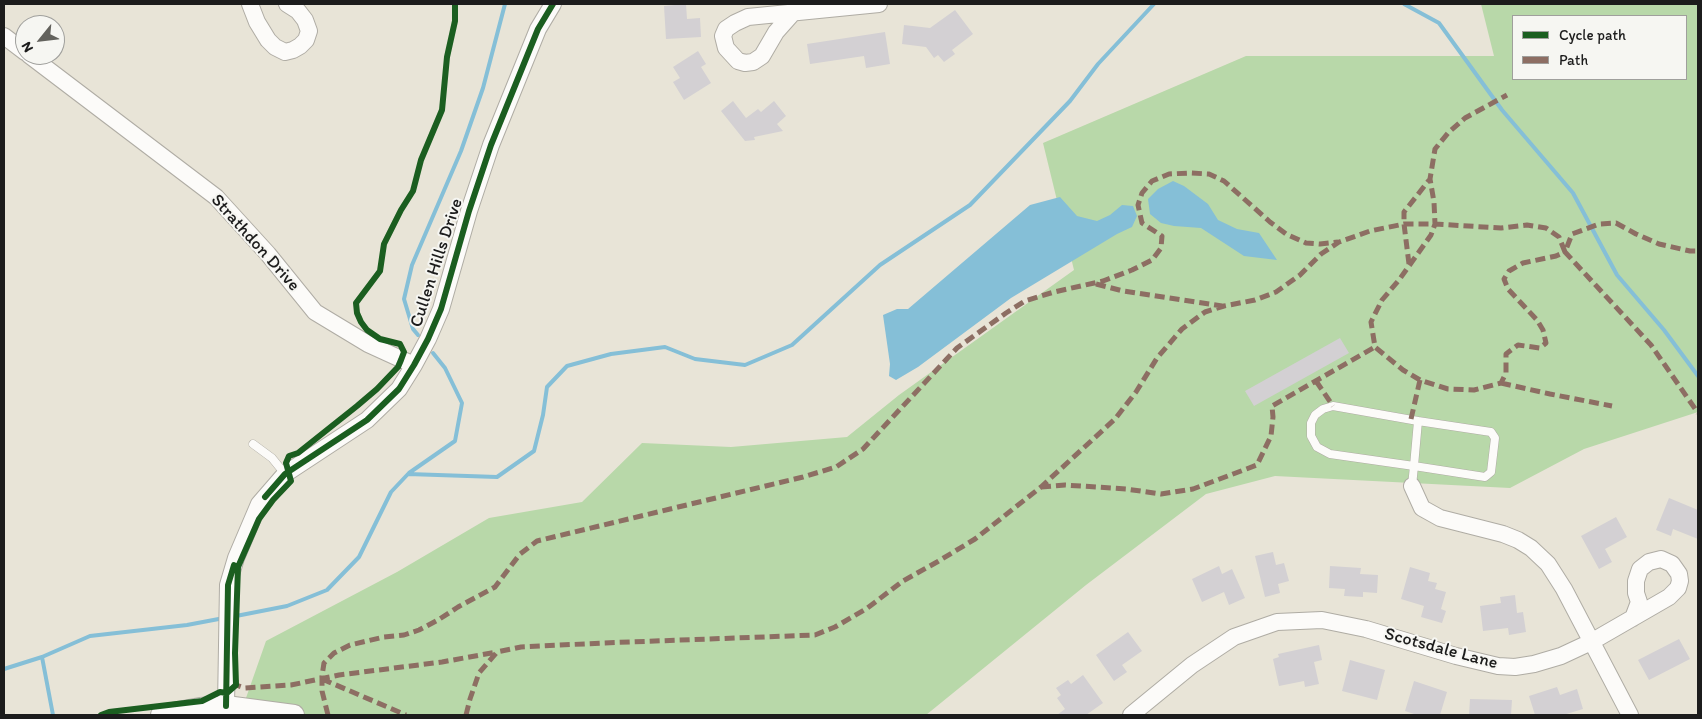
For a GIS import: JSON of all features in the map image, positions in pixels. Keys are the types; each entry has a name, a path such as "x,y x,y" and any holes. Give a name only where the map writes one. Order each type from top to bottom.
{"street":[{"path":"250,4 256,22 268,40 275,47 285,52 300,46 306,40 309,31 305,20 298,11 287,4"},
{"name":"Cullen Hills Drive","path":"226,706 228,585 236,558 259,504 285,474 367,420 399,389 414,365 441,309 469,211 491,145 538,29 554,4"},
{"path":"792,14 879,4"},
{"path":"4,36 15,44"},
{"name":"Strathdon Drive","path":"42,65 216,197 268,254 315,312 368,344 414,365"},
{"path":"1412,486 1422,508 1440,518 1503,534 1518,540 1531,548 1548,564 1564,589 1630,715"},
{"name":"Scotsdale Lane","path":"1132,715 1192,665 1236,636 1277,622 1322,620 1366,629 1456,656 1498,666 1515,667 1548,660 1591,642 1634,618"},
{"path":"162,715 200,708 226,706 294,715"}],"lane":[{"path":"1332,406 1418,421 1491,432 1495,438 1491,472 1484,477 1330,454 1317,447 1311,436 1311,423 1316,415 1323,409 1332,406"},
{"path":"1412,486 1418,421"},
{"path":"253,444 272,458 285,474"}],"green space":[{"path":"1481,4 1698,4 1698,412 1584,449 1510,488 1275,476 1206,494 1086,585 926,715 240,715 266,641 397,572 489,518 582,502 642,443 731,447 847,437 899,395 1074,270 1043,143 1246,56 1494,56"}],"water":[{"path":"1173,181 1184,186 1208,204 1218,220 1237,229 1259,233 1277,260 1244,256 1201,228 1161,223 1150,214 1148,199 1158,189"},
{"path":"1060,197 1077,216 1097,221 1110,215 1122,205 1133,206 1137,216 1132,227 1117,234 1011,298 918,367 896,380 889,376 890,364 883,315 897,309 908,309 1030,205"}],"building":[{"path":"686,4 687,19 700,18 701,37 666,39 664,6"},
{"path":"955,10 973,34 952,50 955,54 944,62 938,55 934,58 926,47 902,44 904,25 930,28"},
{"path":"885,32 890,64 866,68 864,56 810,64 807,44"},
{"path":"698,51 706,64 701,67 711,83 684,100 673,82 680,78 673,67"},
{"path":"733,101 746,118 758,109 761,112 774,101 786,116 777,124 783,131 754,137 755,140 745,141 721,111"},
{"path":"1340,338 1349,353 1254,406 1245,391"},
{"path":"1669,498 1698,510 1698,539 1673,529 1671,536 1656,530"},
{"path":"1616,517 1627,537 1605,549 1612,562 1599,569 1581,536"},
{"path":"1273,552 1276,565 1284,563 1289,581 1278,584 1280,593 1265,597 1255,556"},
{"path":"1219,566 1222,574 1232,569 1245,598 1229,605 1224,592 1202,602 1192,579"},
{"path":"1330,566 1361,568 1360,574 1378,575 1377,593 1363,592 1363,597 1344,596 1345,589 1329,588"},
{"path":"1410,567 1430,573 1428,581 1437,583 1435,589 1446,592 1441,609 1446,611 1442,623 1421,617 1424,606 1401,599"},
{"path":"1515,595 1517,613 1523,612 1526,632 1509,635 1508,628 1483,631 1480,606 1501,603 1500,597"},
{"path":"1128,632 1142,651 1122,665 1127,672 1114,681 1096,655"},
{"path":"1679,639 1690,659 1649,680 1638,660"},
{"path":"1319,645 1322,660 1314,662 1319,684 1305,687 1304,681 1279,686 1273,659 1279,657 1278,654"},
{"path":"1350,660 1385,670 1377,700 1342,691"},
{"path":"1083,675 1103,703 1086,715 1057,715 1065,709 1057,698 1061,695 1056,688 1068,680 1071,684"},
{"path":"1414,681 1447,692 1440,715 1417,715 1405,711"},
{"path":"1557,687 1560,695 1577,689 1583,709 1563,715 1535,715 1529,696"},
{"path":"1470,699 1512,700 1511,715 1469,715"}],"waterway":[{"path":"418,335 413,329 404,299 412,265 461,151 483,88 505,4"},
{"path":"231,617 287,606 327,590 359,557 391,492 408,474 497,477 534,451 543,415 547,387 567,366 611,354 665,347 695,359 745,365 792,345 880,265 970,205 1070,101 1098,64 1154,4"},
{"path":"1404,4 1439,23 1502,110 1573,193 1617,275 1664,330 1698,376"},
{"path":"409,473 455,441 462,403 445,368 433,353"},
{"path":"4,669 42,657 90,636 187,625 224,618"},
{"path":"42,657 53,715"}],"marked path":[{"path":"1420,380 1403,370 1375,347 1371,322 1382,300 1399,280 1431,235 1435,224 1430,179 1435,149 1448,133 1465,118 1507,95"},
{"path":"328,715 322,691 322,676 324,663 334,653 350,645 384,637 404,635 438,620 495,587 520,554 537,541 803,477 836,467 863,449 957,348 1006,313 1025,301 1054,292 1103,281 1152,260 1161,248 1162,236 1142,223 1138,205 1142,193 1152,181 1169,174 1209,174 1224,181 1286,234 1306,243 1338,242"},
{"path":"1409,264 1404,212 1430,179"},
{"path":"466,715 479,673 497,652 521,647 815,635 835,627 866,609 903,581 975,539 1041,487 1115,419 1136,392 1157,358 1182,329 1205,312 1255,300 1276,292 1300,275 1321,254 1339,242 1370,231 1404,224 1501,228 1527,225 1546,228 1559,237 1565,252 1572,234 1599,224 1616,223 1659,244 1698,251"},
{"path":"1411,419 1420,380 1448,389 1474,390 1501,383 1506,373 1506,354 1518,345 1540,348 1546,343 1543,330 1537,320 1508,289 1504,279 1509,271 1523,263 1556,256 1565,252 1651,345 1698,413"},
{"path":"1096,284 1123,291 1222,306"},
{"path":"1041,487 1065,485 1126,489 1161,494 1193,489 1257,465 1271,436 1272,406 1375,347"},
{"path":"1316,381 1333,406"},
{"path":"1501,383 1612,406"},
{"path":"236,680 236,685 245,688 291,685 339,675 442,662 497,652"},
{"path":"322,679 406,715"}],"cycle path":[{"path":"101,715 109,712 202,701 220,692 227,693 236,685 235,653 238,567 259,519 273,500 291,481 286,463 289,456 298,453 357,406 398,367 404,352 400,344 380,339 367,330 357,313 356,303 380,271 384,244 413,191 421,160 442,110 447,57 455,21 455,4"},
{"path":"265,497 285,474 367,420 399,389 414,365 441,309 469,211 491,145 538,29 553,4"},
{"path":"226,706 228,585 234,565"}]}
